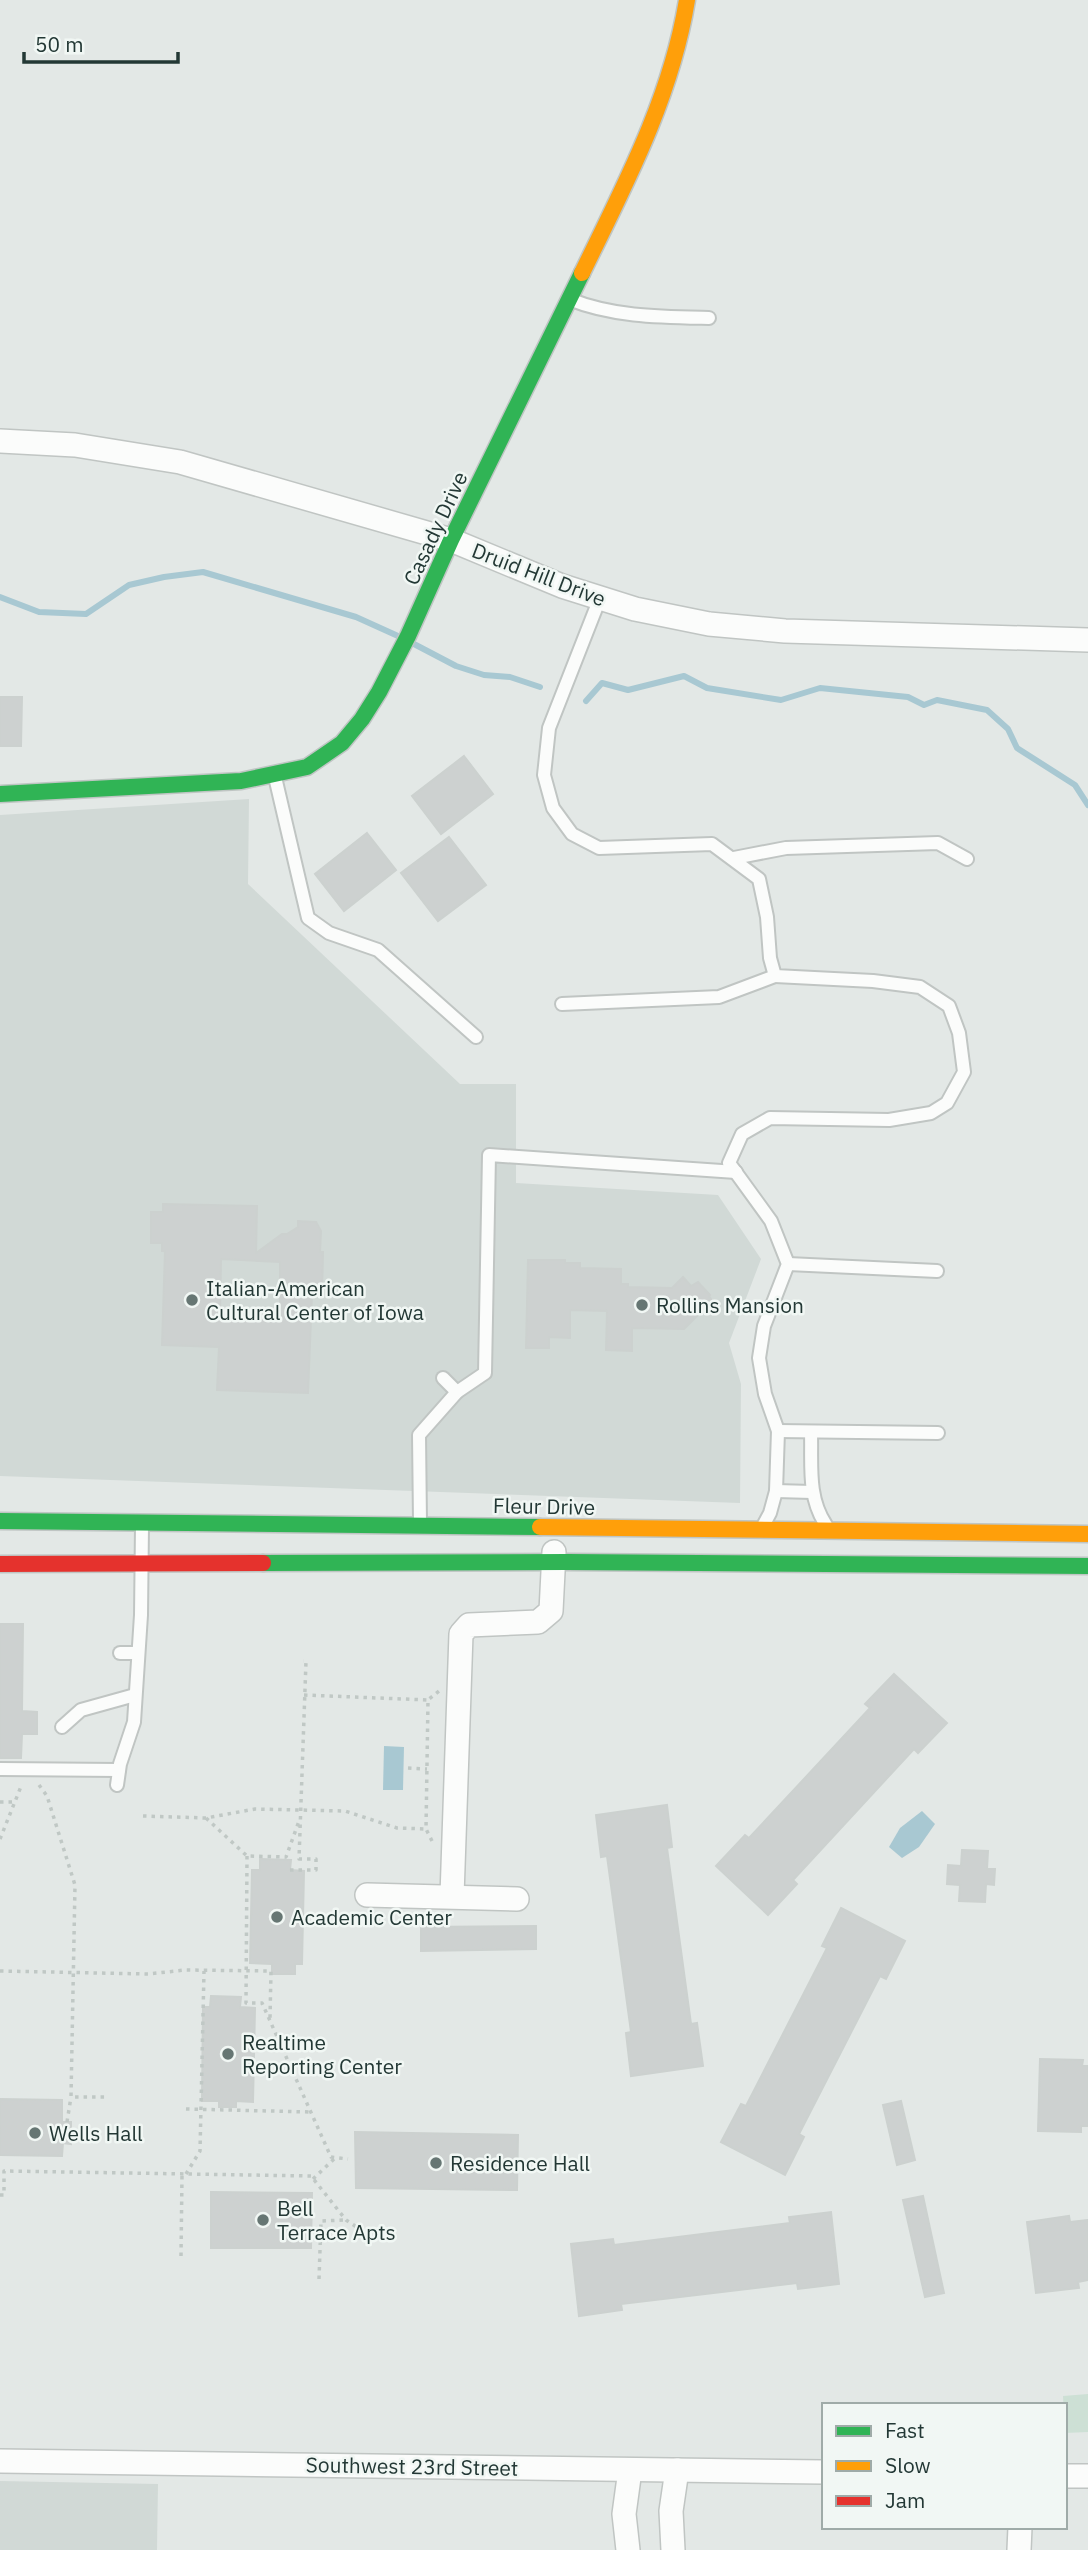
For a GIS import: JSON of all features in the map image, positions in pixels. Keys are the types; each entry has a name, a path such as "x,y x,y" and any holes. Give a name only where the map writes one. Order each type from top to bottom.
{"main road":[{"name":"Casady Drive","path":"0,794 241,781 307,766 342,743 362,719 408,636 451,540 640,155 658,111 680,40 687,0"},
{"name":"Fleur Drive","path":"0,1521 142,1523 420,1544 554,1562 1088,1566"},
{"name":"Fleur Drive","path":"0,1564 141,1564 420,1544 554,1528 1088,1534"}],"street":[{"name":"Druid Hill Drive","path":"0,441 75,445 180,462 451,540 562,586 635,609 709,624 785,631 1088,640"},
{"path":"452,1896 461,1634 469,1625 538,1622 551,1611 554,1528"},
{"path":"367,1895 517,1899"},
{"name":"Southwest 23rd Street","path":"0,2460 822,2472"},
{"path":"628,2550 624,2514 630,2470"},
{"path":"673,2550 671,2511 677,2470"},
{"path":"1067,2476 1088,2476"},
{"path":"1020,2529 1020,2550"}],"lane":[{"path":"568,298 588,307 604,310 654,317 709,318"},
{"path":"600,598 549,728 544,775 553,808 572,834 599,848 712,844 734,858 759,879 775,976"},
{"path":"275,775 308,918 329,933 378,950 476,1037"},
{"path":"734,858 786,848 938,844 967,859"},
{"path":"562,1004 719,997 775,976 873,981 920,987 950,1006 959,1033 964,1072 947,1103 931,1113 889,1120 770,1118 742,1133 729,1163 771,1221 788,1264 764,1326 758,1358 765,1394 778,1431 776,1492 771,1513 761,1530"},
{"path":"420,1544 419,1435 457,1392 485,1373 489,1155 736,1172"},
{"path":"788,1264 937,1271"},
{"path":"443,1378 457,1392"},
{"path":"778,1431 938,1433"},
{"path":"811,1432 812,1492 818,1514 830,1531"},
{"path":"776,1492 812,1492"},
{"path":"117,1786 119,1770 134,1722 141,1615 142,1523"},
{"path":"120,1653 137,1653"},
{"path":"62,1727 81,1710 135,1695"},
{"path":"0,1769 119,1770"}],"path":[{"path":"290,1870 316,1870 316,1859 299,1859 306,1661 303,1661"},
{"path":"304,1695 428,1700 441,1690 449,1690"},
{"path":"428,1700 426,1829 435,1849"},
{"path":"408,1768 427,1769"},
{"path":"0,1839 28,1769"},
{"path":"28,1769 47,1796 75,1885 71,2096 67,2122"},
{"path":"0,1802 14,1802"},
{"path":"143,1816 206,1818 255,1809 345,1811 397,1828 426,1829"},
{"path":"206,1818 247,1856 286,1857 301,1816"},
{"path":"247,1856 246,2003 262,2003 331,2157 348,2160"},
{"path":"181,2256 184,2174 200,2151 204,1971"},
{"path":"0,1972 148,1974 271,1971 270,2021"},
{"path":"71,2096 107,2097"},
{"path":"186,2109 311,2112"},
{"path":"313,2179 334,2159"},
{"path":"0,2195 4,2195 4,2171 311,2176 346,2220 358,2228"},
{"path":"319,2278 321,2221 346,2220"}],"shaded area":[{"path":"249,799 248,884 460,1084 516,1084 516,1183 718,1195 761,1259 729,1343 741,1384 740,1503 0,1476 0,815"},
{"path":"0,2481 158,2484 157,2550 0,2550"}],"green space":[{"path":"1088,2394 1088,2432 1067,2433 1067,2403 1063,2403 1063,2396"}],"water":[{"path":"384,1746 404,1747 403,1790 383,1790"},
{"path":"922,1811 935,1824 919,1847 902,1858 889,1847 900,1828"}],"building":[{"path":"0,697 22,697 21,746 0,746"},
{"path":"464,756 493,794 441,834 412,796"},
{"path":"367,833 396,870 344,911 315,874"},
{"path":"449,837 486,885 438,921 401,873"},
{"name":"Italian-American Cultural Center of Iowa","path":"163,1204 257,1206 256,1253 282,1234 298,1227 298,1221 316,1222 321,1231 320,1252 323,1252 322,1294 312,1294 308,1393 217,1390 219,1347 162,1345 165,1251 162,1251 162,1243 151,1243 151,1212 163,1212","holes":["221,1259 280,1262 280,1316 220,1314"]},
{"name":"Rollins Mansion","path":"528,1260 565,1260 565,1263 580,1263 580,1268 621,1269 621,1284 628,1284 628,1287 672,1288 683,1277 691,1286 698,1282 711,1299 684,1329 632,1328 632,1351 606,1350 607,1311 570,1310 570,1338 549,1337 549,1348 526,1348"},
{"path":"0,1624 23,1624 22,1711 37,1712 37,1734 22,1734 21,1758 0,1758"},
{"path":"894,1674 947,1723 918,1753 914,1749 793,1880 797,1884 768,1915 716,1866 745,1835 749,1838 870,1708 865,1704"},
{"path":"667,1805 672,1847 667,1848 691,2024 697,2023 703,2066 631,2076 626,2033 631,2032 607,1856 601,1857 596,1815"},
{"path":"962,1850 988,1851 987,1869 995,1869 994,1885 986,1884 985,1902 959,1901 960,1885 947,1884 948,1865 961,1866"},
{"name":"Academic Center","path":"260,1859 291,1860 290,1870 304,1871 302,1964 295,1964 295,1974 272,1974 272,1964 250,1963 252,1870 260,1870"},
{"path":"841,1908 905,1941 886,1979 880,1976 799,2134 804,2137 785,2175 721,2142 741,2104 746,2106 827,1948 822,1946"},
{"path":"536,1926 536,1949 421,1951 421,1927"},
{"name":"Realtime Reporting Center","path":"211,1996 241,1997 240,2007 255,2008 253,2102 236,2101 236,2107 219,2107 219,2101 202,2101 203,2007 210,2007"},
{"path":"1040,2059 1083,2060 1082,2066 1088,2066 1088,2126 1081,2126 1081,2132 1038,2131"},
{"name":"Wells Hall","path":"0,2099 62,2100 62,2122 71,2122 71,2144 63,2143 62,2156 0,2155"},
{"path":"901,2101 915,2160 897,2165 883,2105"},
{"name":"Residence Hall","path":"355,2132 518,2135 517,2190 356,2188"},
{"name":"Bell Terrace Apts","path":"211,2192 312,2193 311,2248 211,2248"},
{"path":"923,2196 944,2293 925,2297 903,2200"},
{"path":"831,2212 839,2284 798,2289 797,2283 621,2304 622,2310 579,2316 571,2244 613,2239 614,2245 790,2223 789,2217"},
{"path":"1069,2216 1070,2222 1088,2220 1088,2280 1078,2282 1079,2288 1036,2293 1027,2222"}],"waterway":[{"path":"0,597 39,612 86,614 129,585 203,572 356,617 398,636"},
{"path":"414,644 456,666 484,675 510,677 540,687"},
{"path":"586,701 602,683 628,690 684,676 707,688 781,700 820,688 908,697 924,705 937,700 987,710 1008,729 1017,748 1075,785 1088,805"}],"traffic: fast":[{"path":"0,794 241,781 307,767 342,743 379,692 408,636 451,540 582,273"},
{"path":"0,1521 540,1527"},
{"path":"263,1563 567,1562 1088,1566"}],"traffic: slow":[{"path":"582,273 645,140 670,72 687,0"},
{"path":"540,1527 1088,1534"}],"traffic: jam":[{"path":"0,1564 263,1563"}],"place":[{"name":"Italian-American Cultural Center of Iowa","path":"192,1300"},
{"name":"Rollins Mansion","path":"642,1305"},
{"name":"Academic Center","path":"277,1917"},
{"name":"Realtime Reporting Center","path":"228,2054"},
{"name":"Wells Hall","path":"35,2133"},
{"name":"Residence Hall","path":"436,2163"},
{"name":"Bell Terrace Apts","path":"263,2220"}]}
